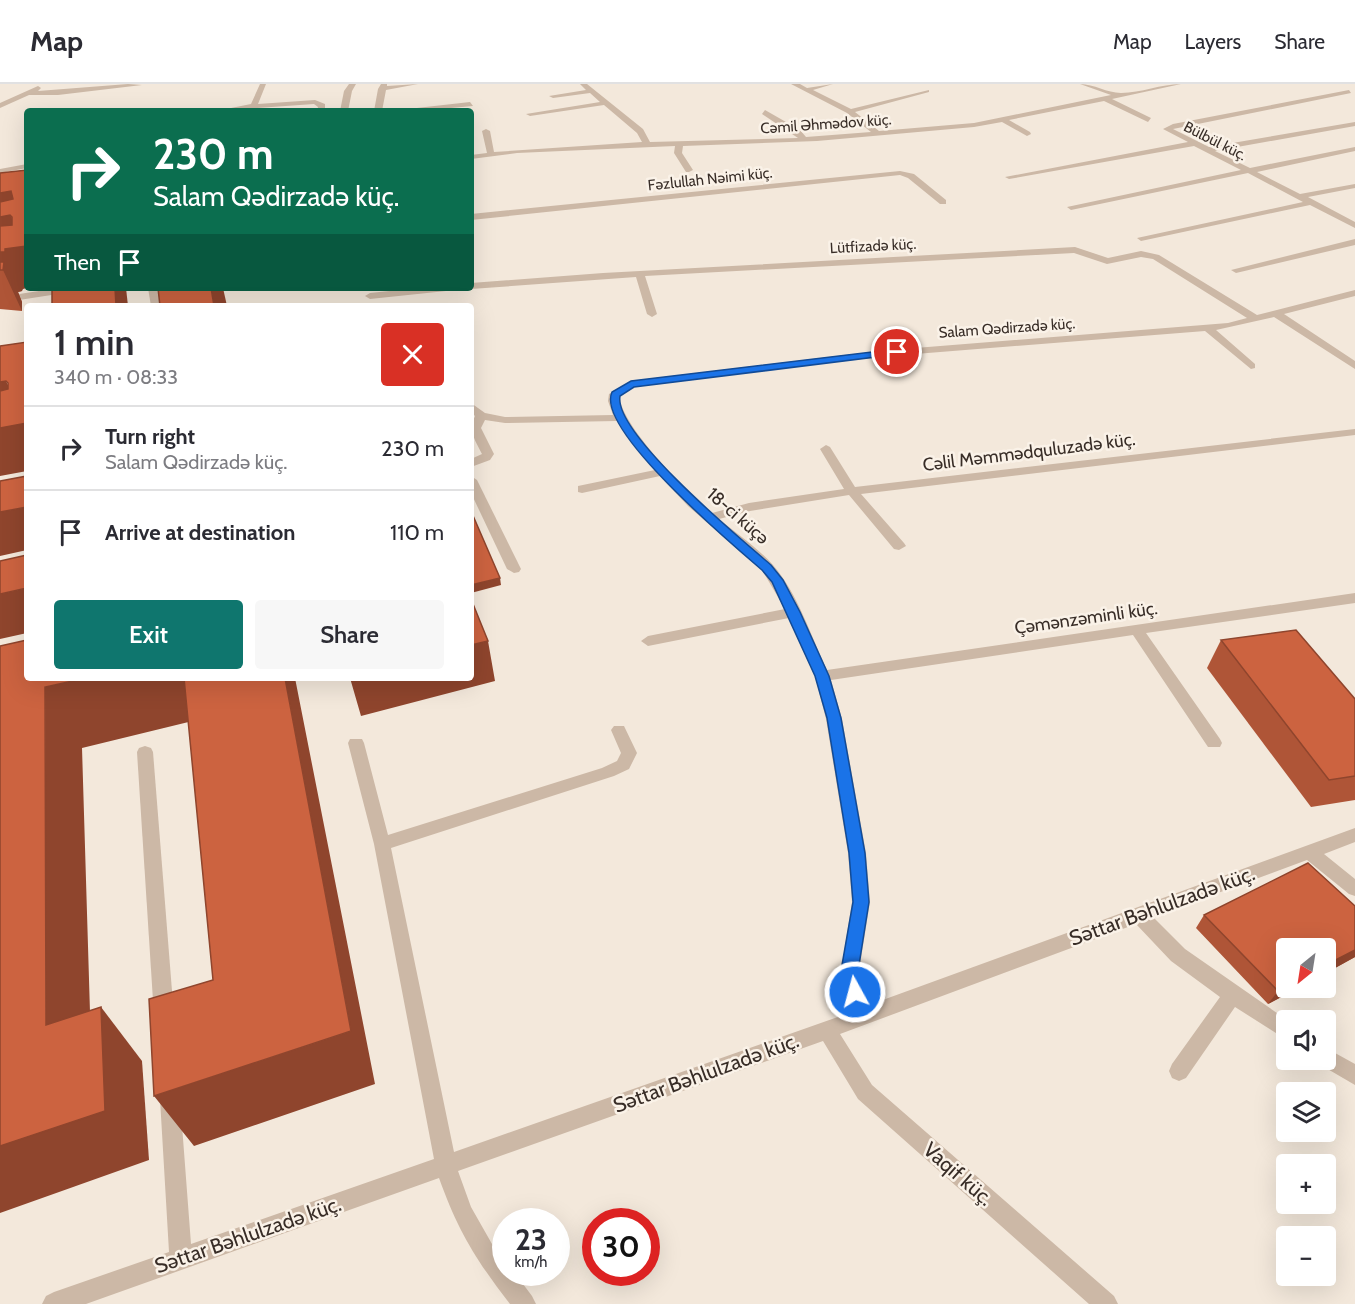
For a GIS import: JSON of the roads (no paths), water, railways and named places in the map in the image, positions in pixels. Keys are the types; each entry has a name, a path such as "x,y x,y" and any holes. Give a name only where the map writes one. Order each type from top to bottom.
{"street":[{"path":"0,106 29,93 42,84"},
{"path":"251,106 263,84"},
{"path":"345,108 348,91 353,84"},
{"path":"379,108 383,86 415,84"},
{"path":"583,84 645,135 647,144"},
{"path":"794,84 850,111 878,134"},
{"path":"806,90 830,84"},
{"path":"1083,84 1120,96"},
{"name":"Cəmil Əhmədov küç.","path":"474,157 647,144 804,140 1005,121 1178,84"},
{"path":"29,93 58,93 139,85"},
{"path":"553,96 591,91"},
{"path":"850,111 927,91"},
{"name":"Bülbül küç.","path":"1349,92 1167,129 1192,144 1355,225"},
{"path":"1106,99 1148,120"},
{"path":"0,101 10,101"},
{"path":"239,108 315,102 322,108"},
{"path":"530,114 605,103"},
{"path":"427,108 470,104"},
{"path":"765,112 797,132 804,140"},
{"path":"1005,121 1027,134"},
{"path":"1206,150 1355,124"},
{"path":"486,131 491,154"},
{"path":"679,144 678,153 689,170"},
{"path":"1009,177 1192,144"},
{"path":"1071,207 1355,148"},
{"path":"0,171 24,167"},
{"name":"Fəzlullah Nəimi küç.","path":"474,217 900,173 911,176 943,202"},
{"path":"1297,197 1355,186"},
{"path":"1141,238 1309,203"},
{"path":"1236,270 1355,242"},
{"name":"Lütfizadə küç.","path":"474,286 639,274 1067,250 1082,251 1107,261 1148,254 1256,319"},
{"path":"639,274 652,314"},
{"path":"0,300 59,291"},
{"path":"370,296 397,291"},
{"path":"47,293 47,303"},
{"name":"Salam Qədirzadə küç.","path":"620,418 614,401 615,394 631,384 878,354 1228,326 1355,293"},
{"path":"1275,313 1355,366"},
{"path":"1208,328 1251,366"},
{"path":"474,462 486,458 488,454 475,428 476,411 505,420 620,418"},
{"name":"18-ci küçə","path":"620,418 663,472 710,518 766,567 777,580 794,612 822,676 834,718 857,853 861,902 850,965 862,1017"},
{"name":"Cəlil Məmmədquluzadə küç.","path":"710,518 749,507 852,491 1355,432"},
{"path":"826,449 843,480 899,546"},
{"path":"582,489 663,472"},
{"path":"474,486 514,569"},
{"name":"Çəmənzəminli küç.","path":"822,676 1355,598"},
{"path":"648,641 794,612"},
{"path":"1137,631 1214,743"},
{"path":"382,844 608,772 623,765 629,753 619,730"},
{"path":"356,743 382,844 446,1166 462,1212 484,1252 524,1304"},
{"path":"145,752 165,1035"},
{"name":"Səttar Bəhlulzadə küç.","path":"54,1304 827,1030 1355,835"},
{"path":"1310,852 1355,889"},
{"path":"1138,914 1178,955 1276,1024"},
{"path":"1179,1071 1232,995"},
{"name":"Vaqif küç.","path":"827,1030 865,1092 1106,1304"},
{"path":"1336,1063 1355,1075"},
{"path":"169,1082 181,1258"}]}
